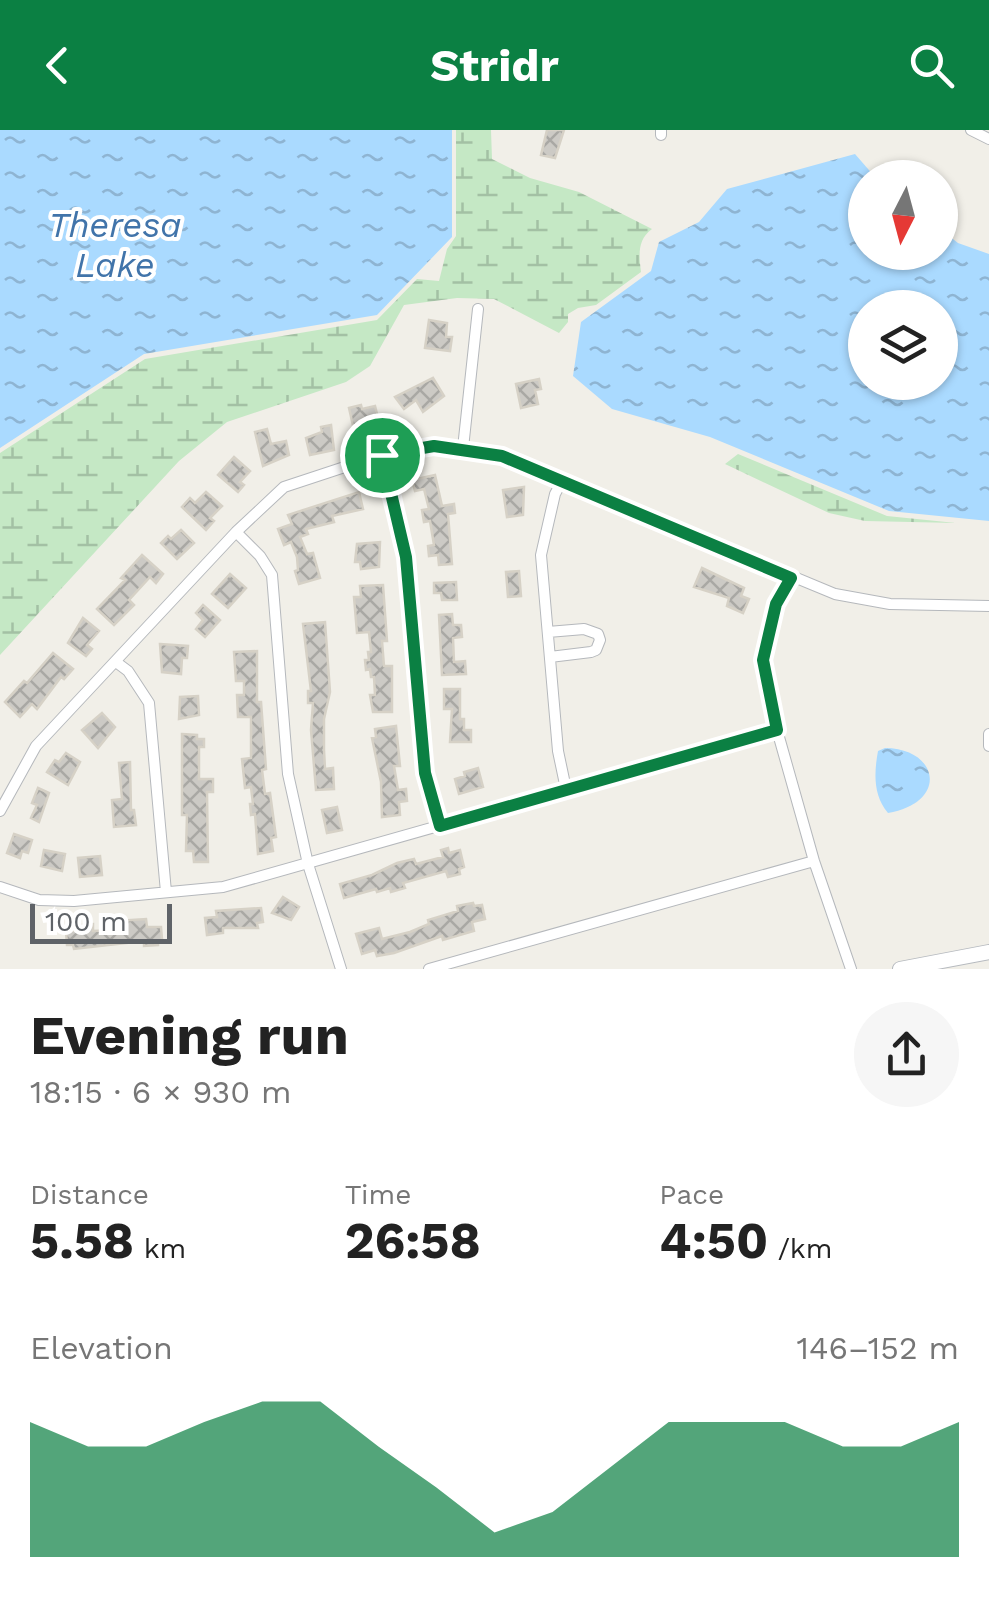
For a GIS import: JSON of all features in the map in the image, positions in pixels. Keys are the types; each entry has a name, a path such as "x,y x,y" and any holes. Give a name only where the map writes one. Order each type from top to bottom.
{"street":[{"path":"970,130 989,139"},
{"path":"463,448 478,308"},
{"path":"0,811 36,746 236,532 284,487 382,455 434,446 502,456 835,594 890,604 989,606"},
{"path":"382,455 406,557 425,773 440,826"},
{"path":"562,482 555,494 541,555 558,751 566,788"},
{"path":"236,532 272,575 288,774 308,864 342,969"},
{"path":"791,578 776,604 763,660 777,730 814,862 851,969"},
{"path":"548,632 591,630 600,637 596,650 550,657"},
{"path":"116,662 128,671 149,703 166,892"},
{"path":"0,888 39,900 74,901 223,887 777,730"},
{"path":"989,734 989,746"},
{"path":"428,969 814,862"},
{"path":"900,969 989,952"}],"green space":[{"path":"456,130 491,130 492,159 530,178 579,192 652,229 641,243 641,272 596,305 568,314 568,322 559,333 494,299 457,298 404,305 370,366 346,382 227,422 179,461 0,655 0,453 145,359 377,320 417,279 439,281 447,249 456,236"},
{"path":"738,454 887,516 956,523 865,521 829,513 725,464"}],"water":[{"name":"Theresa Lake","path":"0,130 452,130 452,237 377,315 144,354 0,448"},
{"path":"855,154 860,160 848,160 848,270 958,270 958,243 989,254 989,521 889,511 710,437 612,409 573,376 581,322 651,271 659,242 699,222 727,189"},
{"path":"885,748 917,757 930,776 921,798 888,813 877,791 875,776 878,751"}],"building":[{"path":"547,130 564,130 555,158 541,155"},
{"path":"429,320 447,323 446,337 452,337 450,351 425,348"},
{"path":"433,378 444,396 423,412 416,400 404,409 395,397"},
{"path":"539,379 541,389 535,390 538,404 521,408 516,384"},
{"path":"361,405 362,409 375,406 382,434 368,437 366,427 354,430 349,408"},
{"path":"331,425 334,450 310,455 306,438"},
{"path":"267,429 271,444 286,441 289,455 263,466 255,432"},
{"path":"234,457 250,471 240,482 244,485 238,492 218,475"},
{"path":"435,475 442,506 454,504 455,513 448,514 452,564 439,565 438,555 429,556 428,546 434,545 430,521 424,522 422,510 429,509 424,489 415,491 412,480"},
{"path":"524,487 523,515 507,517 503,490"},
{"path":"206,492 222,506 210,518 214,521 206,530 182,507 190,498 195,503"},
{"path":"359,492 363,509 332,516 334,522 306,529 308,534 300,537 307,554 313,553 320,578 299,584 295,571 297,557 291,542 284,545 278,529 292,524 288,515"},
{"path":"181,530 194,543 177,559 161,543"},
{"path":"380,542 379,567 361,569 360,562 355,562 357,544"},
{"path":"142,555 163,574 156,583 150,577 129,600 134,605 114,625 97,609"},
{"path":"702,568 744,588 741,596 749,599 743,613 727,606 729,598 694,587"},
{"path":"519,571 521,596 508,597 506,572"},
{"path":"230,574 246,588 228,608 212,594"},
{"path":"456,582 457,600 442,600 441,593 434,593 434,583"},
{"path":"383,585 387,641 382,641 384,666 392,666 392,712 373,712 370,695 375,695 374,677 370,669 366,670 365,660 369,660 371,652 369,632 357,633 354,597 361,597 360,586"},
{"path":"203,605 220,620 205,637 196,629 203,620 196,613"},
{"path":"452,614 453,625 461,625 462,637 453,638 454,662 465,661 466,674 442,675 439,615"},
{"path":"83,618 99,631 87,645 92,649 86,656 68,643"},
{"path":"325,622 330,692 324,719 325,769 333,768 334,789 316,790 313,703 308,703 311,691 303,624"},
{"path":"160,644 188,646 181,674 162,672"},
{"path":"257,651 257,702 261,702 266,769 262,770 265,794 270,793 276,837 271,838 273,851 258,854 251,787 245,788 242,759 251,758 251,717 238,717 237,695 244,695 244,681 236,681 234,652"},
{"path":"53,653 73,669 64,679 61,677 37,709 32,704 20,717 5,702"},
{"path":"444,689 460,689 460,719 464,719 464,730 471,730 471,742 450,742 452,709 444,709"},
{"path":"198,696 199,715 179,719 180,697"},
{"path":"102,713 115,727 98,748 82,730"},
{"path":"396,726 400,766 394,766 398,790 406,789 407,801 399,802 400,815 382,817 381,782 372,738 376,737 375,729"},
{"path":"182,734 204,739 204,747 199,747 199,779 213,779 213,792 207,792 208,862 194,862 193,851 186,851"},
{"path":"66,753 80,762 68,785 47,772"},
{"path":"130,762 131,810 136,825 114,827 112,800 122,799 119,763"},
{"path":"478,768 483,787 459,794 455,779"},
{"path":"38,788 49,793 39,822 31,818"},
{"path":"337,807 342,830 327,833 322,810"},
{"path":"14,834 32,840 28,853 22,851 20,858 7,853"},
{"path":"448,848 449,853 460,850 464,867 459,869 460,874 448,877 446,871 403,883 405,888 391,892 390,888 377,892 376,889 344,898 340,884 397,863 414,859 416,864 443,857 441,850"},
{"path":"44,850 65,854 62,871 41,866"},
{"path":"100,856 102,875 80,877 78,858"},
{"path":"283,897 299,907 291,920 272,913"},
{"path":"482,905 485,919 472,922 474,931 443,940 442,936 394,953 377,956 375,950 362,954 356,934 379,928 382,939 410,932 429,924 428,920 458,911 457,906"},
{"path":"261,908 263,922 257,923 258,928 223,928 223,933 207,935 205,918 217,917 216,911"},
{"path":"146,919 147,927 161,927 158,945 144,946 144,941 74,949 67,945 66,931 82,930 81,925 93,924 93,931 117,930 117,921"}],"route":[{"path":"434,446 502,456 791,578 776,604 763,660 777,730 440,826 425,773 406,557 382,455 434,446"}]}
